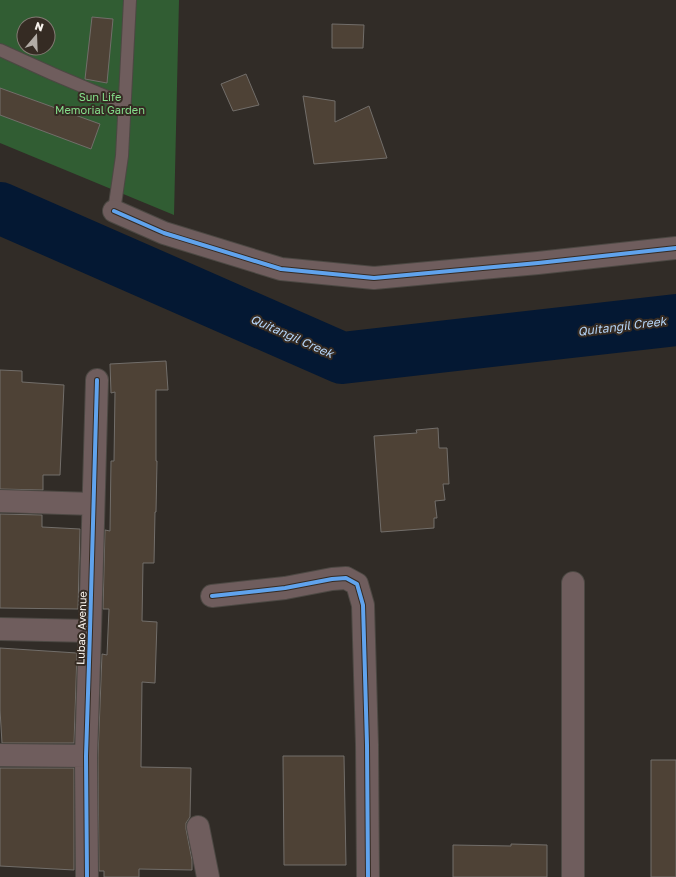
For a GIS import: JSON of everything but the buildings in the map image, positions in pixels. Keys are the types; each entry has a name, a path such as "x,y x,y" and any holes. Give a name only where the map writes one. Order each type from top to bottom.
{"street":[{"path":"114,211 164,233 281,269 374,278 538,264 676,248"},
{"name":"Lubao Avenue","path":"87,877 86,756 97,380"},
{"path":"0,501 93,504"},
{"path":"212,596 284,588 332,579 346,578 356,584 363,605 367,745 368,877"},
{"path":"573,582 573,877"},
{"path":"0,629 90,631"},
{"path":"0,755 86,756"},
{"path":"198,827 208,877"}],"lane":[{"path":"114,211 122,156 130,0"},
{"path":"0,50 124,104"}],"green space":[{"name":"Sun Life Memorial Garden","path":"0,0 179,0 174,215 0,143"}],"waterway":[{"name":"Quitangil Creek","path":"0,208 342,358 676,320"}],"cycle path":[{"path":"114,211 164,233 281,269 374,278 538,263 676,248"},
{"path":"87,877 86,756 97,380"},
{"path":"212,596 285,588 332,579 346,578 357,584 363,605 367,745 368,877"}]}
